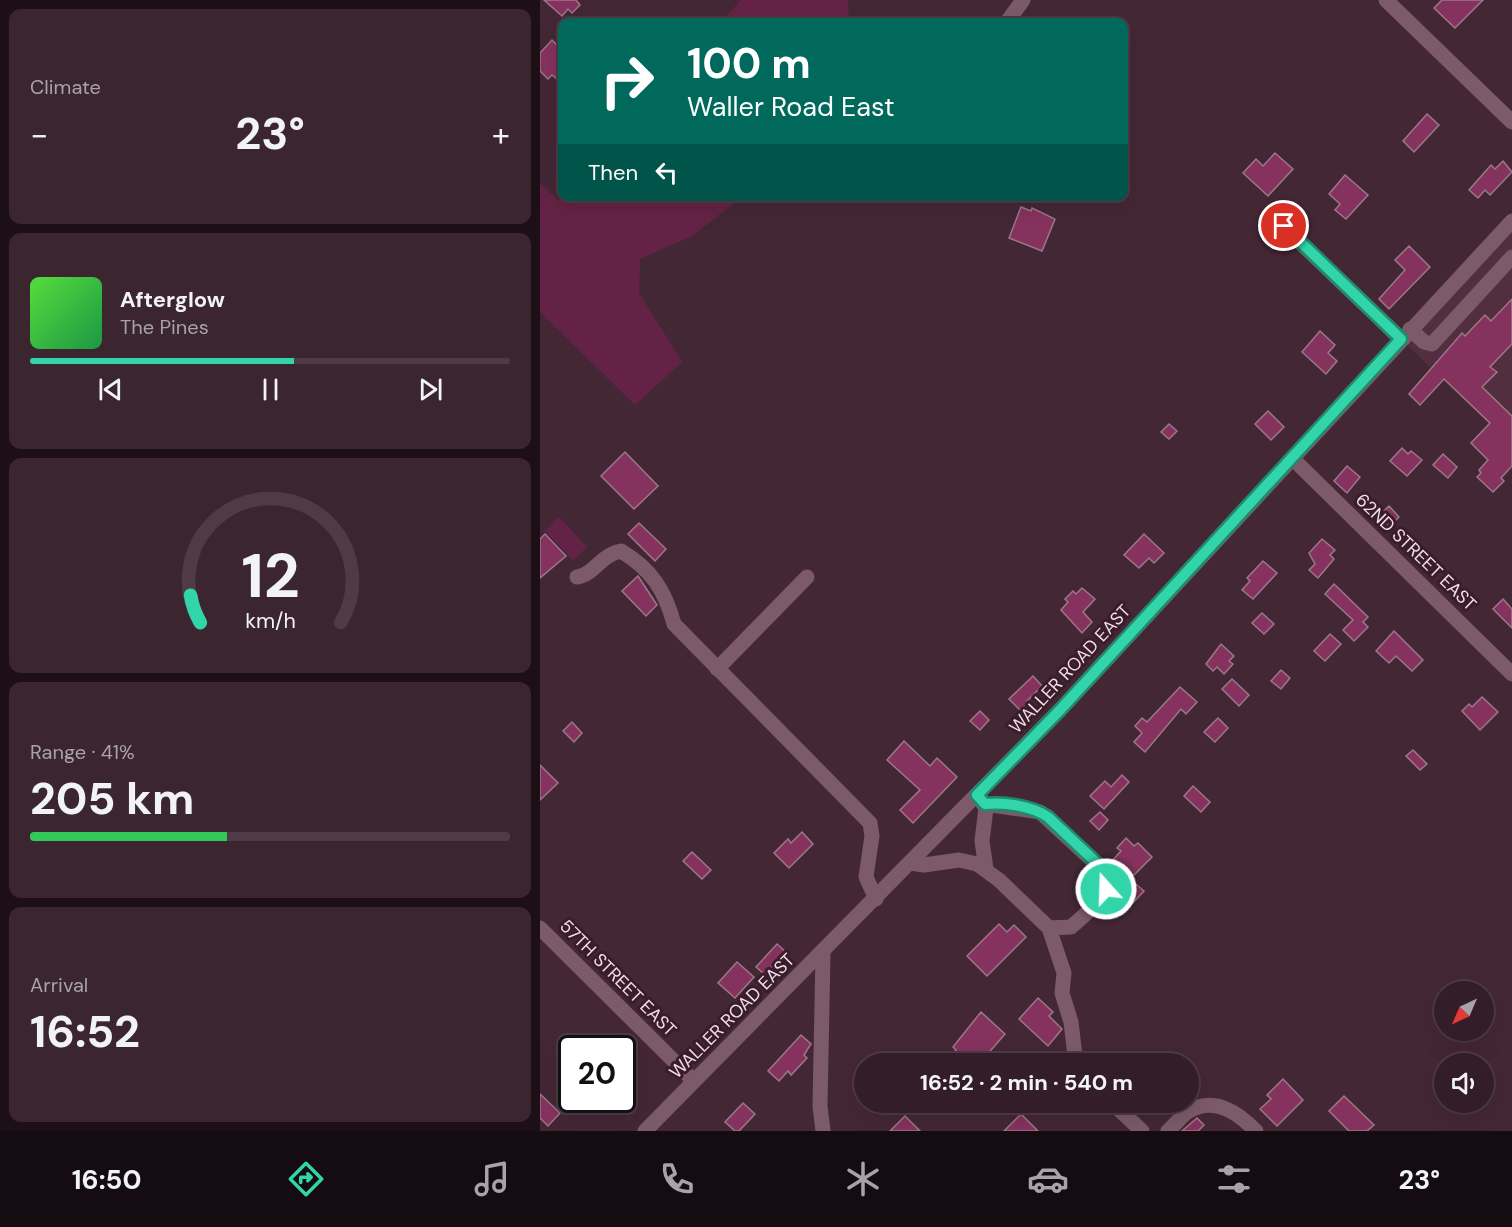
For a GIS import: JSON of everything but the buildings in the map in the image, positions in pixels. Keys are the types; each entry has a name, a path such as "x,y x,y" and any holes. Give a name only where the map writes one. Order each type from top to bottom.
{"street":[{"path":"1010,18 1023,0"},
{"path":"1386,0 1512,122"},
{"name":"WALLER ROAD EAST","path":"645,1131 911,863 981,800 1060,710 1405,334 1512,221"},
{"path":"1284,226 1405,334 1432,344 1512,258"},
{"path":"1483,251 1501,269"},
{"name":"62ND STREET EAST","path":"1292,458 1512,674"},
{"path":"577,577 584,576 608,554 621,551 637,561 657,580 668,599 674,624 870,824 872,836 866,877 876,899"},
{"path":"717,669 807,577"},
{"path":"986,869 981,841 981,800 1040,812 1104,872 1107,883 1102,896 1071,927 1049,928"},
{"path":"911,863 924,866 968,861 986,869 1049,928 1064,973 1062,993 1071,1022 1075,1053"},
{"name":"57TH STREET EAST","path":"540,928 694,1081"},
{"path":"822,953 820,1106 824,1131"},
{"path":"1168,1131 1187,1113 1201,1105 1219,1106 1238,1113 1256,1131"},
{"path":"1123,1113 1142,1131"}],"shaded area":[{"path":"741,0 848,0 849,18 725,18"},
{"path":"540,183 558,201 737,201 692,236 640,259 639,293 682,362 635,405 540,312"},
{"path":"1512,221 1512,446 1401,339"},
{"path":"559,517 587,547 573,560 545,531"}],"route":[{"path":"1106,889 1106,876 1100,866 1048,817 1040,812 1023,808 985,804 977,795 1060,710 1401,339 1284,226"}]}
